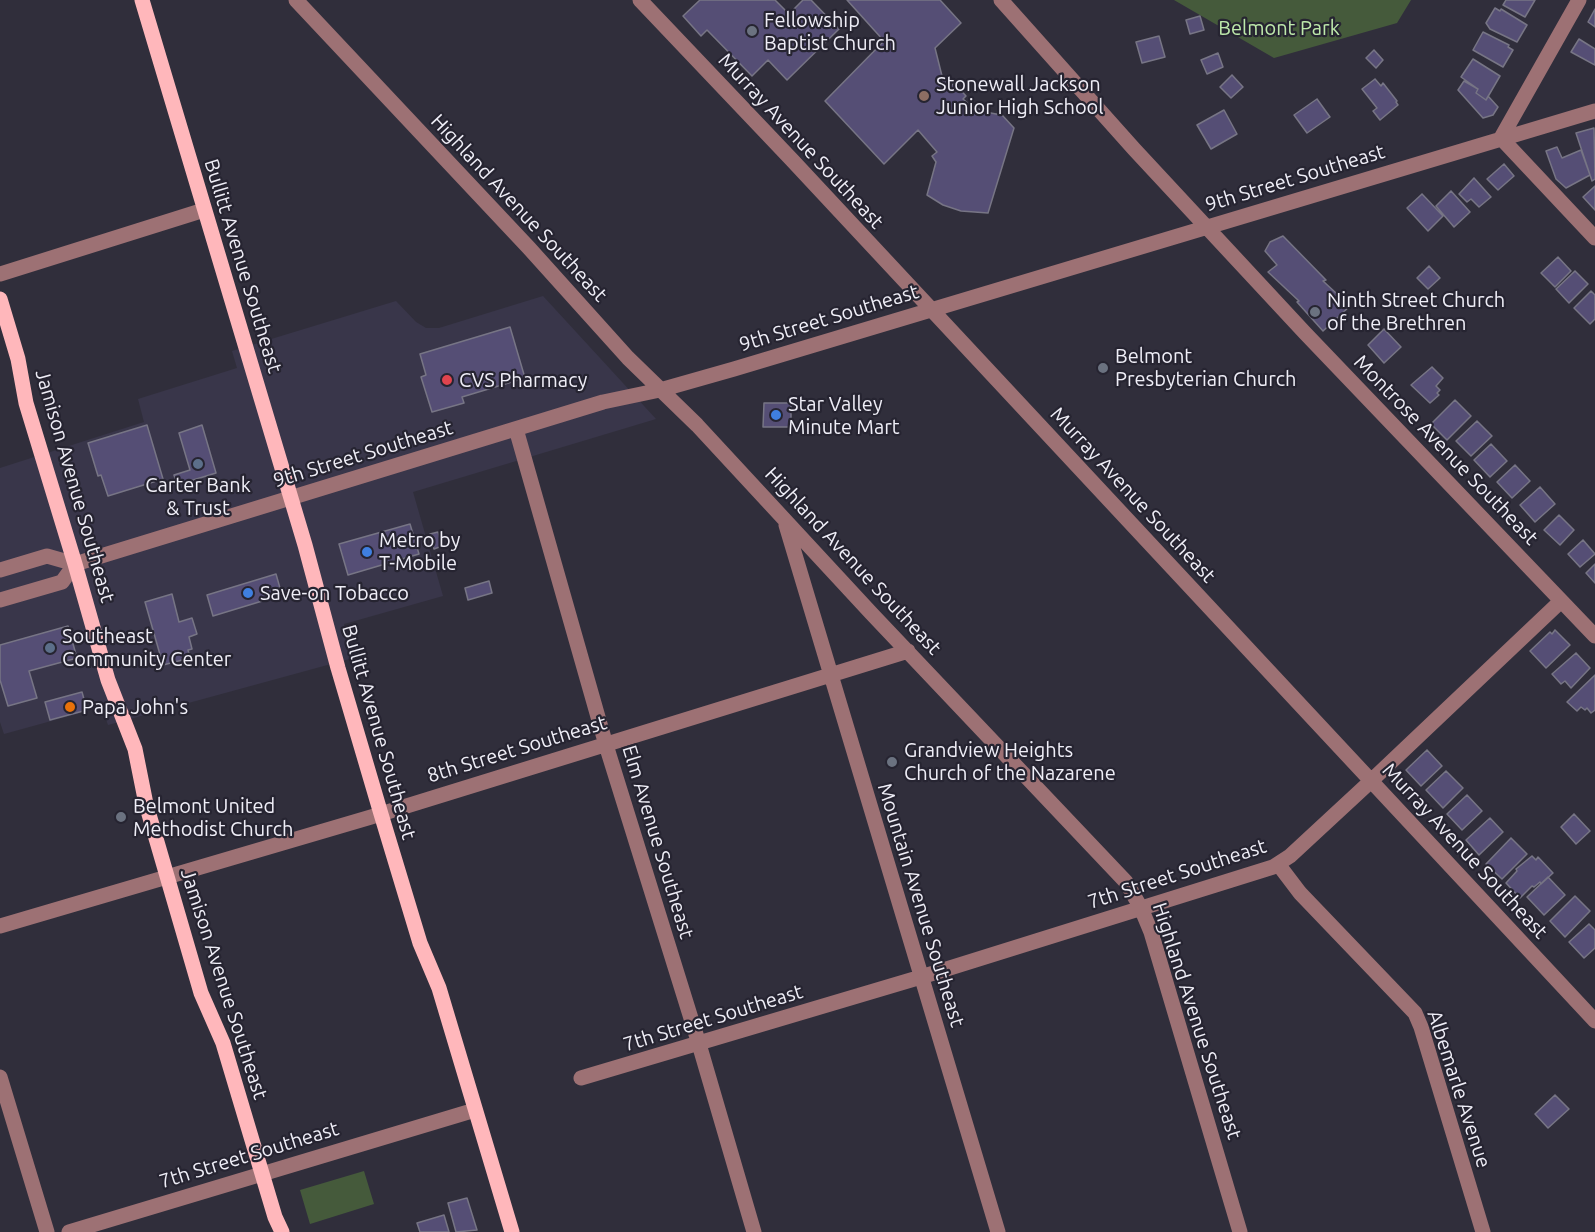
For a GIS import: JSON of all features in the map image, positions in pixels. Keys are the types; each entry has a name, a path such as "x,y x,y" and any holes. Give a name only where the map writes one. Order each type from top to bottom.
{"main road":[{"name":"Bullitt Avenue Southeast","path":"142,0 381,814 420,943 438,988 512,1232"},
{"name":"Jamison Avenue Southeast","path":"0,300 18,359 26,403 108,680 135,749 146,804 201,993 223,1043 275,1217 282,1232"}],"street":[{"name":"Highland Avenue Southeast","path":"296,0 660,390 697,425 1126,882 1141,908 1155,944 1240,1232"},
{"name":"Murray Avenue Southeast","path":"640,0 1595,1021"},
{"name":"Montrose Avenue Southeast","path":"1001,0 1134,149 1305,333 1595,636"},
{"path":"1579,0 1501,138 1595,238"},
{"name":"9th Street Southeast","path":"0,600 62,582 75,564 603,402 660,390 1595,111"},
{"path":"0,274 204,210"},
{"name":"Elm Avenue Southeast","path":"516,429 606,745 699,1044 754,1232"},
{"name":"Mountain Avenue Southeast","path":"785,520 999,1232"},
{"path":"0,570 47,556 75,564"},
{"name":"7th Street Southeast","path":"580,1078 921,977 1278,864 1371,781 1561,601"},
{"name":"8th Street Southeast","path":"0,926 381,814 908,651"},
{"name":"Albemarle Avenue","path":"1278,864 1300,893 1415,1013 1483,1232"},
{"path":"0,1077 47,1232"},
{"name":"7th Street Southeast","path":"69,1232 476,1110"}],"shaded area":[{"path":"543,296 656,419 413,492 443,596 344,624 353,658 108,725 102,707 4,734 0,722 0,468 144,422 138,399 237,368 232,351 396,301 416,322 426,328 439,328"}],"green space":[{"name":"Belmont Park","path":"1174,0 1411,0 1397,23 1274,58"},
{"path":"364,1171 374,1204 310,1224 300,1190"}],"building":[{"path":"700,0 775,0 789,14 803,0 811,0 839,29 787,80 768,60 752,76 707,30 701,36 683,16"},
{"path":"847,0 940,0 961,23 935,48 942,76 950,87 954,83 966,96 963,99 970,105 985,112 1002,115 1014,128 988,213 961,211 943,205 927,195 936,162 932,156 937,152 918,130 884,164 825,101 884,41"},
{"path":"1506,0 1535,0 1525,17 1503,5"},
{"path":"1495,8 1500,11 1501,9 1527,25 1517,42 1490,29 1486,23"},
{"path":"1595,9 1595,27 1588,22"},
{"path":"1200,16 1204,30 1190,34 1186,20"},
{"path":"1483,32 1509,45 1508,47 1513,50 1503,67 1473,50"},
{"path":"1159,36 1165,57 1142,63 1136,42"},
{"path":"1579,39 1595,49 1595,65 1571,52"},
{"path":"1374,50 1383,60 1376,68 1366,58"},
{"path":"1218,53 1223,67 1207,74 1201,60"},
{"path":"1473,59 1500,76 1486,100 1476,93 1478,89 1461,77"},
{"path":"1232,75 1243,87 1231,98 1220,87"},
{"path":"1375,79 1381,86 1383,83 1398,105 1380,120 1373,111 1377,108 1362,89"},
{"path":"1464,81 1478,89 1476,93 1486,100 1488,96 1498,107 1493,115 1483,118 1458,90"},
{"path":"1317,99 1330,117 1307,133 1294,115"},
{"path":"1224,110 1237,134 1211,149 1197,125"},
{"path":"1594,128 1595,179 1592,181 1576,133"},
{"path":"1557,147 1562,158 1581,150 1590,175 1566,188 1556,179 1546,151"},
{"path":"1504,164 1514,176 1498,190 1487,179"},
{"path":"1474,178 1491,197 1479,207 1471,199 1467,202 1459,194"},
{"path":"1595,186 1595,210 1583,197"},
{"path":"1451,191 1470,212 1454,227 1436,206"},
{"path":"1422,194 1443,216 1428,231 1407,208"},
{"path":"1283,236 1326,280 1323,281 1350,306 1323,331 1297,302 1299,301 1268,272 1277,265 1265,251 1270,242"},
{"path":"1558,257 1571,271 1555,287 1541,273"},
{"path":"1429,266 1440,278 1428,289 1417,278"},
{"path":"1575,271 1588,284 1569,303 1556,289"},
{"path":"1591,291 1595,295 1595,319 1590,324 1574,308"},
{"path":"510,327 525,378 462,397 464,403 432,412 421,377 426,375 420,354"},
{"path":"1384,329 1401,347 1384,363 1368,345"},
{"path":"1432,367 1443,378 1436,386 1440,390 1437,393 1439,395 1430,403 1411,385"},
{"path":"1455,400 1471,416 1447,440 1431,424"},
{"path":"764,403 791,403 791,427 763,427"},
{"path":"1477,421 1492,436 1471,456 1456,441"},
{"path":"147,425 163,479 108,496 101,475 98,476 88,443"},
{"path":"202,425 216,473 177,485 174,475 190,470 179,433"},
{"path":"1491,444 1507,461 1490,477 1474,460"},
{"path":"1515,465 1530,481 1512,498 1497,482"},
{"path":"1540,487 1555,504 1535,522 1520,505"},
{"path":"1559,515 1574,530 1560,545 1544,530"},
{"path":"410,524 419,554 348,575 339,544"},
{"path":"438,532 442,546 434,549 430,534"},
{"path":"1583,540 1595,554 1580,567 1568,554"},
{"path":"1595,564 1595,583 1586,573"},
{"path":"276,574 282,595 213,616 207,595"},
{"path":"489,581 492,593 468,600 465,588"},
{"path":"172,594 179,622 192,618 197,634 189,637 192,649 188,650 190,658 163,665 145,602"},
{"path":"68,626 77,658 29,671 37,698 8,706 0,680 0,645"},
{"path":"1555,630 1570,645 1546,668 1530,651"},
{"path":"1576,653 1590,668 1571,688 1565,681 1561,684 1552,674"},
{"path":"1595,675 1595,710 1591,713 1587,708 1585,710 1581,707 1577,711 1567,702"},
{"path":"82,692 87,710 50,720 45,702"},
{"path":"1427,750 1442,766 1421,786 1406,770"},
{"path":"1446,771 1463,788 1443,808 1426,790"},
{"path":"1467,795 1482,811 1462,830 1447,814"},
{"path":"1574,814 1590,831 1576,844 1561,827"},
{"path":"1490,818 1503,832 1479,855 1466,840"},
{"path":"1511,838 1527,854 1502,879 1486,864"},
{"path":"1532,856 1536,860 1538,857 1553,873 1541,884 1540,882 1532,886 1520,898 1506,883 1517,871 1516,869"},
{"path":"1548,877 1565,895 1544,915 1527,897"},
{"path":"1575,896 1590,911 1565,937 1550,921"},
{"path":"1589,924 1595,930 1595,948 1584,958 1569,942"},
{"path":"1555,1095 1569,1109 1548,1128 1535,1114"},
{"path":"467,1198 477,1230 456,1232 448,1203"},
{"path":"444,1215 449,1232 420,1232 417,1223"}],"place":[{"name":"Fellowship Baptist Church","path":"752,31"},
{"name":"Stonewall Jackson Junior High School","path":"924,96"},
{"name":"Ninth Street Church of the Brethren","path":"1315,312"},
{"name":"Belmont Presbyterian Church","path":"1103,368"},
{"name":"CVS Pharmacy","path":"447,380"},
{"name":"Star Valley Minute Mart","path":"776,415"},
{"name":"Carter Bank & Trust","path":"198,464"},
{"name":"Metro by T-Mobile","path":"367,552"},
{"name":"Save-on Tobacco","path":"248,593"},
{"name":"Southeast Community Center","path":"50,648"},
{"name":"Papa John's","path":"70,707"},
{"name":"Grandview Heights Church of the Nazarene","path":"892,762"},
{"name":"Belmont United Methodist Church","path":"121,817"}]}
